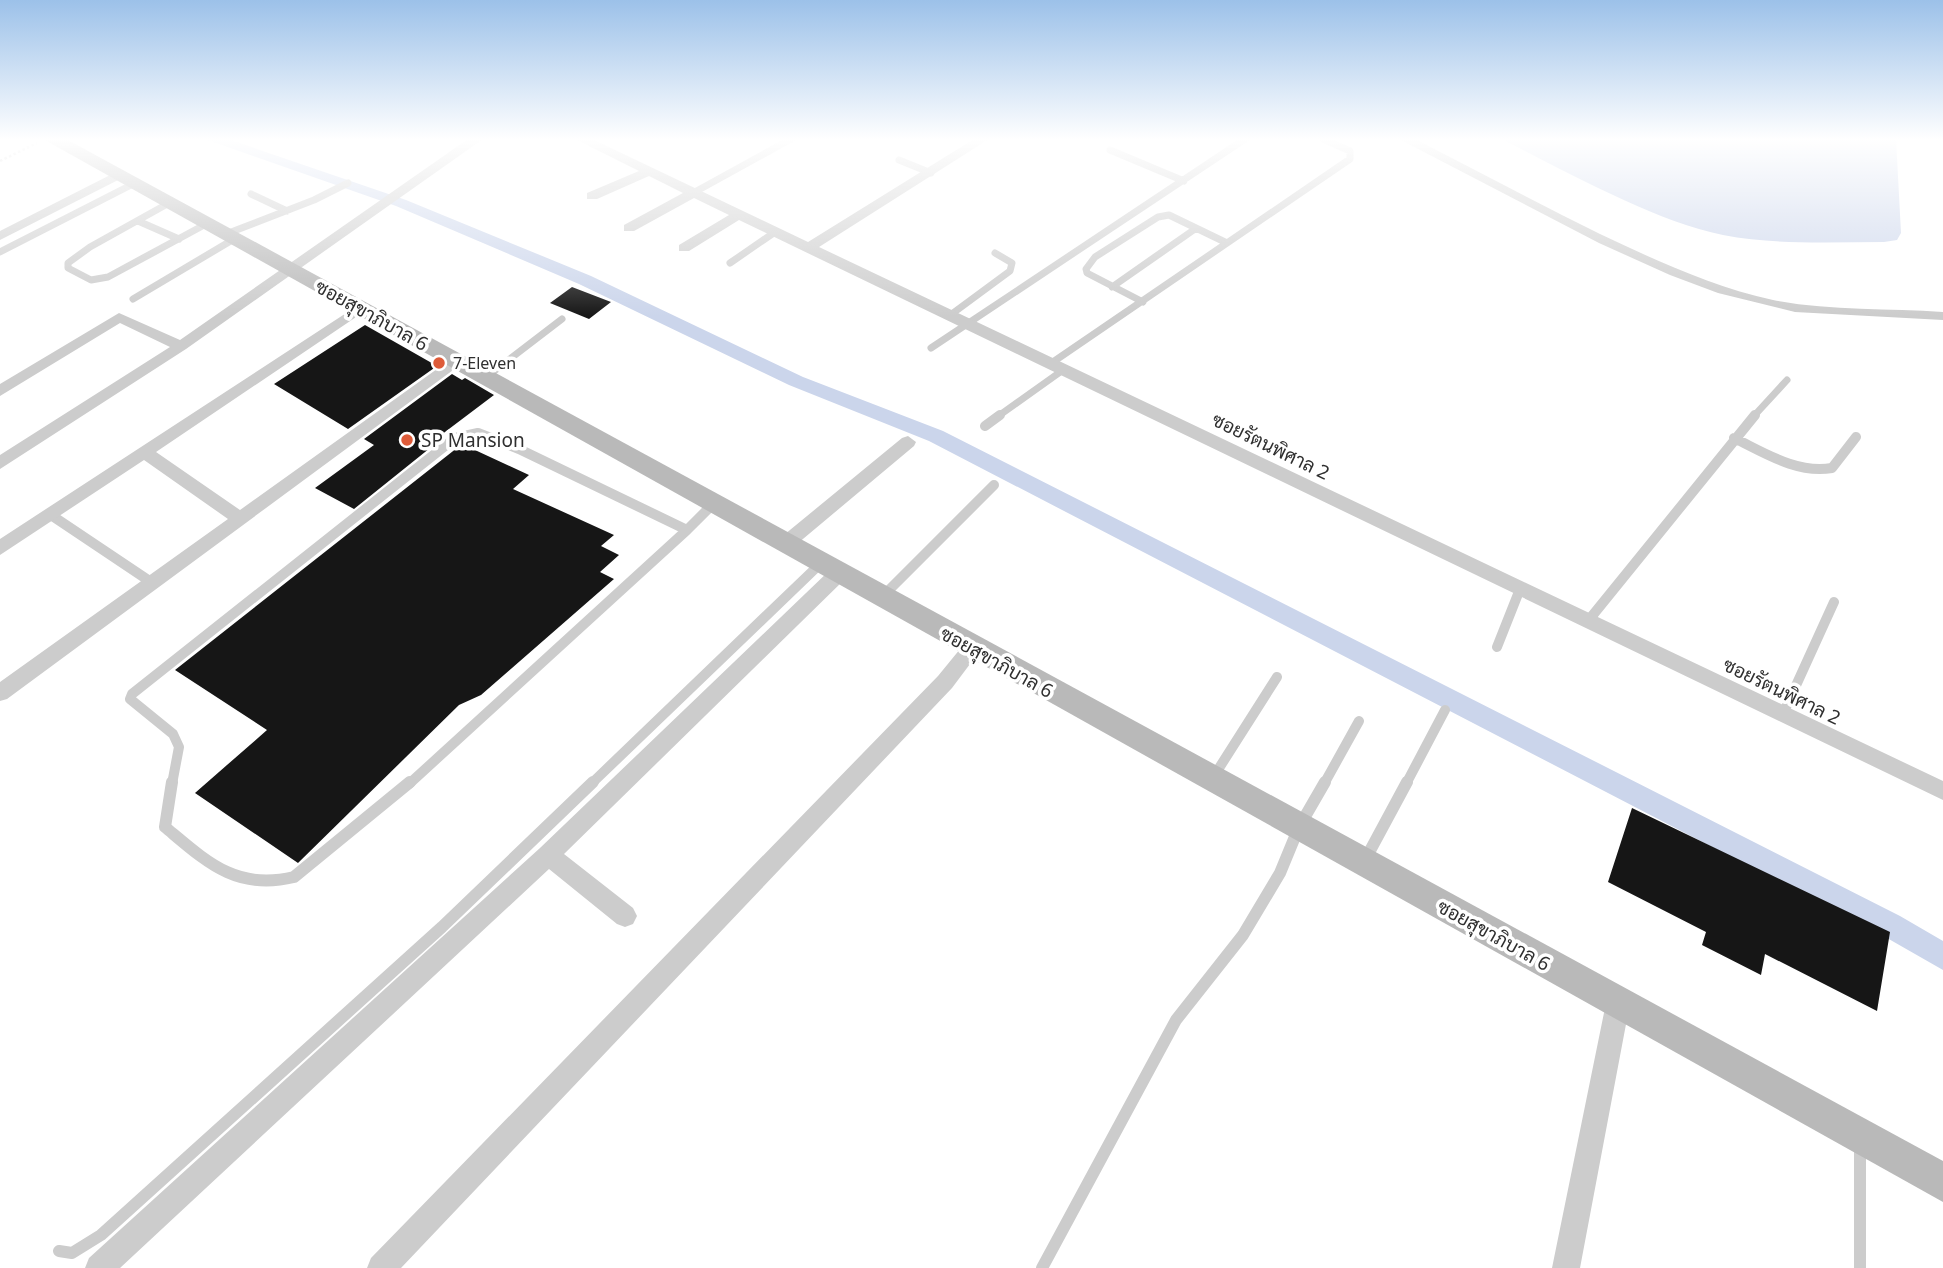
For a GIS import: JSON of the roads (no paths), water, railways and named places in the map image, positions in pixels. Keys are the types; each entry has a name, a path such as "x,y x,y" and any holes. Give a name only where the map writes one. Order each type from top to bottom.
{"street":[{"path":"0,236 75,198"},
{"name":"ซอยสุขาภิบาล 6","path":"159,198 1943,1182"},
{"path":"0,463 181,346 391,198"},
{"path":"629,228 684,198"},
{"name":"ซอยรัตนพิศาล 2","path":"704,198 1943,791"},
{"path":"808,248 890,198"},
{"path":"1521,198 1625,251 1704,285 1774,304 1810,310 1853,315 1936,316 1943,332"},
{"path":"684,248 738,215"},
{"path":"0,548 360,308"},
{"path":"0,391 119,317 181,346"},
{"path":"0,693 456,362"},
{"path":"785,544 908,442"},
{"path":"146,453 241,519"},
{"path":"99,1268 548,855 829,569"},
{"path":"381,1268 946,682 972,648"},
{"path":"548,855 625,916"},
{"path":"1566,1268 1618,1003"}],"lane":[{"path":"0,252 84,198"},
{"path":"260,198 287,211"},
{"path":"169,204 76,256 68,263 68,268 91,280 108,277 179,239 222,232 287,211 315,198"},
{"path":"931,348 1158,198"},
{"path":"985,426 1143,302 1293,198"},
{"path":"1143,302 1086,271 1095,257 1158,217 1169,215 1227,243"},
{"path":"138,220 179,239"},
{"path":"1112,287 1195,229"},
{"path":"133,299 222,232"},
{"path":"730,263 775,232"},
{"path":"949,316 1010,271 1012,263 995,253"},
{"path":"485,377 562,319"},
{"path":"1588,621 1734,438 1787,380"},
{"path":"687,530 519,449 478,433 456,438 132,694 130,699 173,734 178,747 165,827 215,867 235,878 251,883 283,881 294,877 405,786 687,530 713,504"},
{"path":"1734,438 1797,467 1812,471 1832,468 1856,438"},
{"path":"881,598 994,485"},
{"path":"51,515 151,582"},
{"path":"59,1251 72,1253 101,1235 442,928 829,569"},
{"path":"1497,647 1520,589"},
{"path":"1783,714 1834,602"},
{"path":"1212,780 1277,677"},
{"path":"1364,863 1445,710"},
{"path":"1042,1268 1176,1020 1243,935 1280,873 1298,827 1359,721"},
{"path":"1860,1136 1860,1268"}],"water":[{"path":"1620,198 1899,198 1901,233 1897,240 1884,242 1783,242 1723,235 1668,219"}],"waterway":[{"path":"387,198 585,280 796,381 936,436 1890,925 1943,956"}],"place":[{"name":"7-Eleven","path":"439,363"},
{"name":"SP Mansion","path":"407,440"}]}
